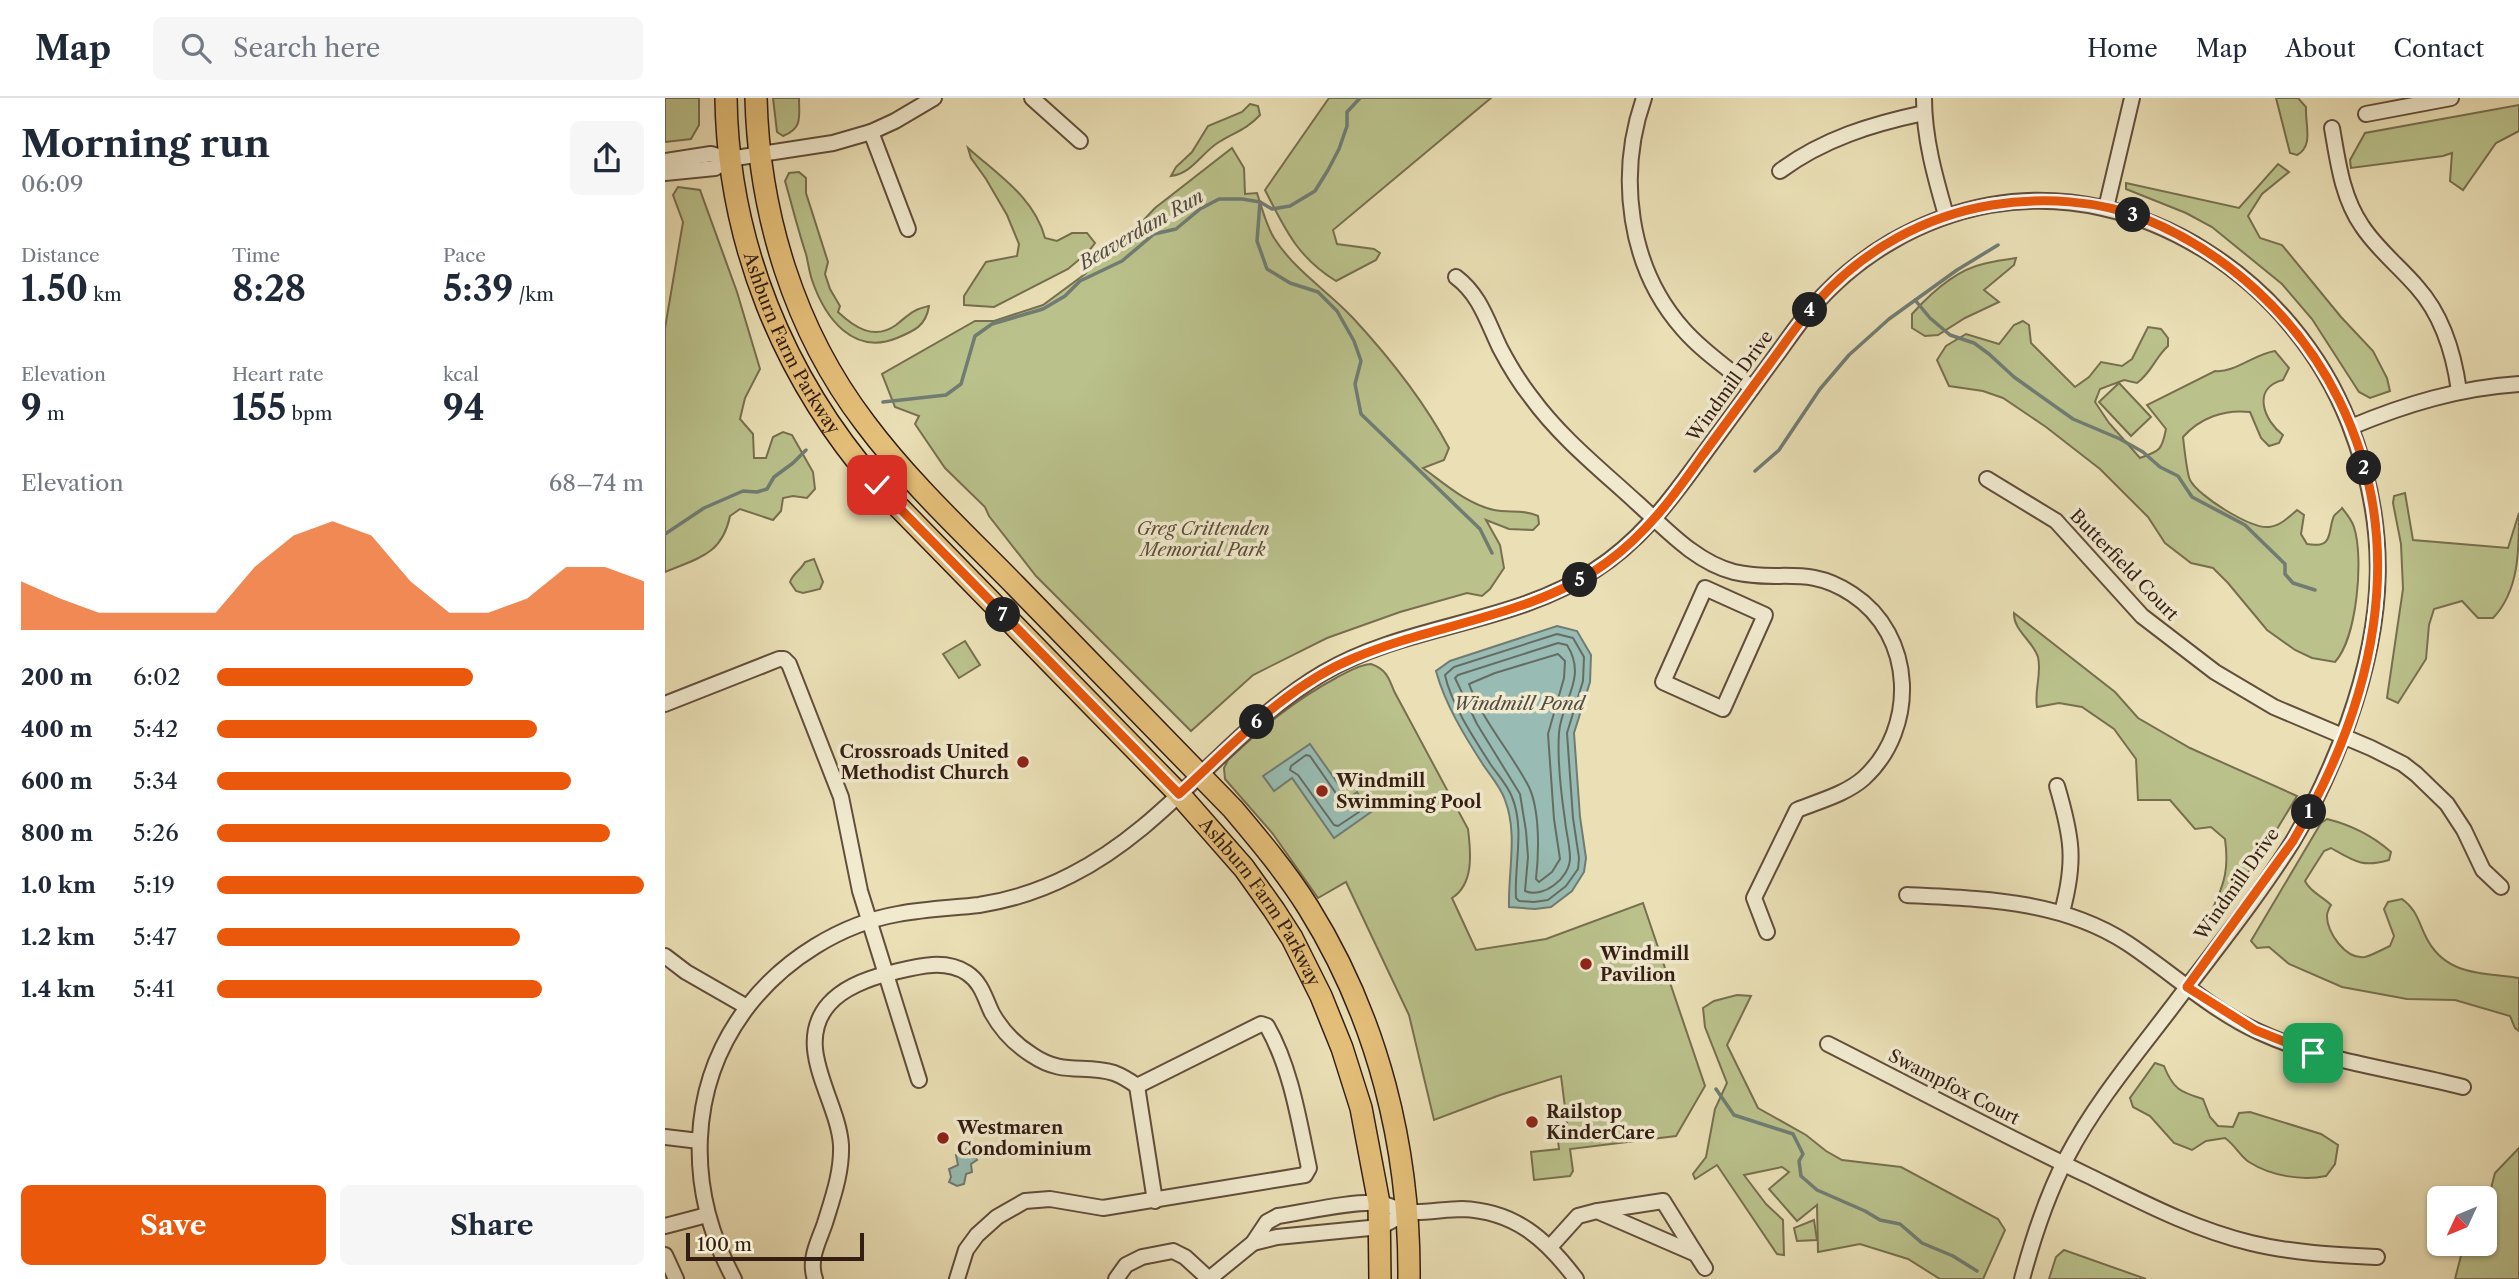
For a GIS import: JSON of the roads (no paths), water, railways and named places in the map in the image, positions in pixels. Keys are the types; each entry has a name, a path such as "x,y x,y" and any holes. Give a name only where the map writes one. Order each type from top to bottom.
{"main road":[{"name":"Ashburn Farm Parkway","path":"726,98 729,159 741,226 760,290 790,358 838,438 896,505 1179,794 1250,876 1280,919 1308,968 1334,1026 1367,1134 1379,1203 1380,1279"},
{"name":"Ashburn Farm Parkway","path":"755,98 759,156 773,228 792,288 817,346 863,421 921,489 1233,809 1275,860 1308,907 1339,964 1368,1029 1384,1081 1400,1151 1408,1212 1409,1279"}],"street":[{"path":"665,161 711,154 729,159 759,156 833,143 871,132 934,98"},
{"path":"1032,98 1080,141"},
{"path":"1644,98 1634,134 1629,188 1635,231 1648,272 1682,329 1752,388"},
{"path":"2106,208 2131,98"},
{"path":"2366,114 2451,98"},
{"path":"1780,171 1799,157 1858,129 1924,106 1934,174 1946,215"},
{"path":"2332,128 2343,187 2355,215 2374,242 2417,287 2429,305 2447,339 2459,391"},
{"path":"871,132 908,229"},
{"path":"665,173 715,168 729,159"},
{"name":"Windmill Drive","path":"734,1279 715,1241 703,1199 699,1141 707,1087 725,1044 747,1007 788,965 832,937 895,914 1000,901 1023,895 1067,877 1125,843 1273,708 1294,691 1338,665 1383,646 1521,606 1555,593 1607,562 1655,519 1801,321 1852,268 1897,237 1946,215 2025,201 2085,204 2138,216 2170,229 2204,248 2248,282 2307,348 2329,382 2351,427 2373,504 2379,571 2372,639 2360,687 2343,737 2307,816 2293,841 2100,1104 2063,1164 2044,1208 2022,1279"},
{"path":"1456,277 1470,288 1480,303 1515,374 1544,414 1690,550 1716,566 1750,575 1806,576 1837,585 1854,595 1882,623 1898,656 1903,694 1900,718 1892,741 1861,781 1797,810 1754,898 1766,932"},
{"path":"2351,427 2409,404 2459,391 2519,384"},
{"name":"Butterfield Court","path":"1987,479 2056,522 2142,616 2185,651 2240,689 2284,712 2403,764 2447,804 2464,830 2483,870 2501,887"},
{"path":"1705,589 1765,615 1723,709 1663,682 1705,589 1716,566"},
{"path":"665,705 779,659 784,659 789,664 839,789 860,891 919,1080"},
{"path":"2057,786 2069,825 2072,850 2071,870 2062,912"},
{"path":"1907,895 2014,902 2062,912 2125,942 2228,1015 2288,1045 2463,1087"},
{"path":"665,956 686,972 747,1007"},
{"path":"815,1279 815,1248 835,1192 841,1160 837,1123 814,1044 816,1025 823,1011 840,994 885,974 933,965 951,966 968,973 983,991 999,1025 1035,1058 1063,1070 1113,1073 1137,1086"},
{"path":"957,1279 966,1250 977,1235 997,1217 1025,1201 1050,1199 1103,1208 1305,1175 1309,1168 1284,1067 1266,1026 1261,1024 1137,1086"},
{"name":"Swampfox Court","path":"1828,1044 2169,1215 2222,1235 2280,1249 2315,1254 2377,1257"},
{"path":"1137,1086 1155,1201"},
{"path":"665,1137 699,1141"},
{"path":"1550,1247 1578,1216 1663,1202 1705,1268"},
{"path":"1116,1279 1126,1265 1142,1257 1173,1251 1185,1257 1209,1279 1253,1244 1267,1222 1278,1216 1379,1203 1408,1212 1461,1209 1487,1211 1527,1228 1550,1247 1576,1279"},
{"path":"1597,1211 1696,1254"},
{"path":"1253,1244 1277,1237 1380,1227 1408,1212"},
{"path":"665,1226 707,1215"},
{"path":"665,1255 676,1279"}],"water":[{"name":"Windmill Pond","path":"1557,626 1577,631 1591,655 1590,682 1574,733 1586,858 1584,872 1572,891 1551,907 1509,907 1512,839 1505,800 1456,719 1436,671 1450,661"},
{"name":"Windmill Swimming Pool","path":"1310,744 1348,798 1357,792 1371,812 1334,838 1292,778 1274,791 1263,776"},
{"path":"967,1148 975,1152 977,1160 971,1164 972,1172 966,1174 964,1184 957,1186 949,1182 949,1169 958,1165 956,1155 964,1153"}],"waterway":[{"name":"Beaverdam Run","path":"883,402 946,395 961,384 975,336 992,324 1043,309 1065,296 1080,281 1122,261 1154,234 1176,229 1200,209 1219,199 1260,202 1272,209 1290,206 1315,191 1339,149 1347,126 1347,112 1360,98"},
{"path":"1260,202 1257,241 1267,269 1290,283 1318,292 1337,311 1354,341 1361,361 1355,384 1361,414 1480,529 1492,553"},
{"path":"1755,471 1779,450 1820,389 1849,355 1889,319 1957,270 1998,245"},
{"path":"1915,300 1930,318 1950,335 1974,343 2014,377 2073,419 2120,439 2178,476 2192,497 2245,525 2285,564 2285,574 2293,583 2315,590"},
{"name":"Beaverdam Run","path":"665,534 704,508 743,491 757,492 767,489 774,477 806,450"},
{"path":"1716,1089 1734,1115 1793,1134 1803,1154 1799,1161 1801,1176 1817,1190 1880,1220 1900,1224 1922,1243 1953,1256 1977,1271"}],"place":[{"name":"Crossroads United Methodist Church","path":"1023,762"},
{"name":"Windmill Swimming Pool","path":"1322,791"},
{"name":"Windmill Pavilion","path":"1586,964"},
{"name":"Railstop KinderCare","path":"1532,1122"},
{"name":"Westmaren Condominium","path":"943,1138"}],"park label":[{"name":"Greg Crittenden Memorial Park","path":"1203,539"}]}
